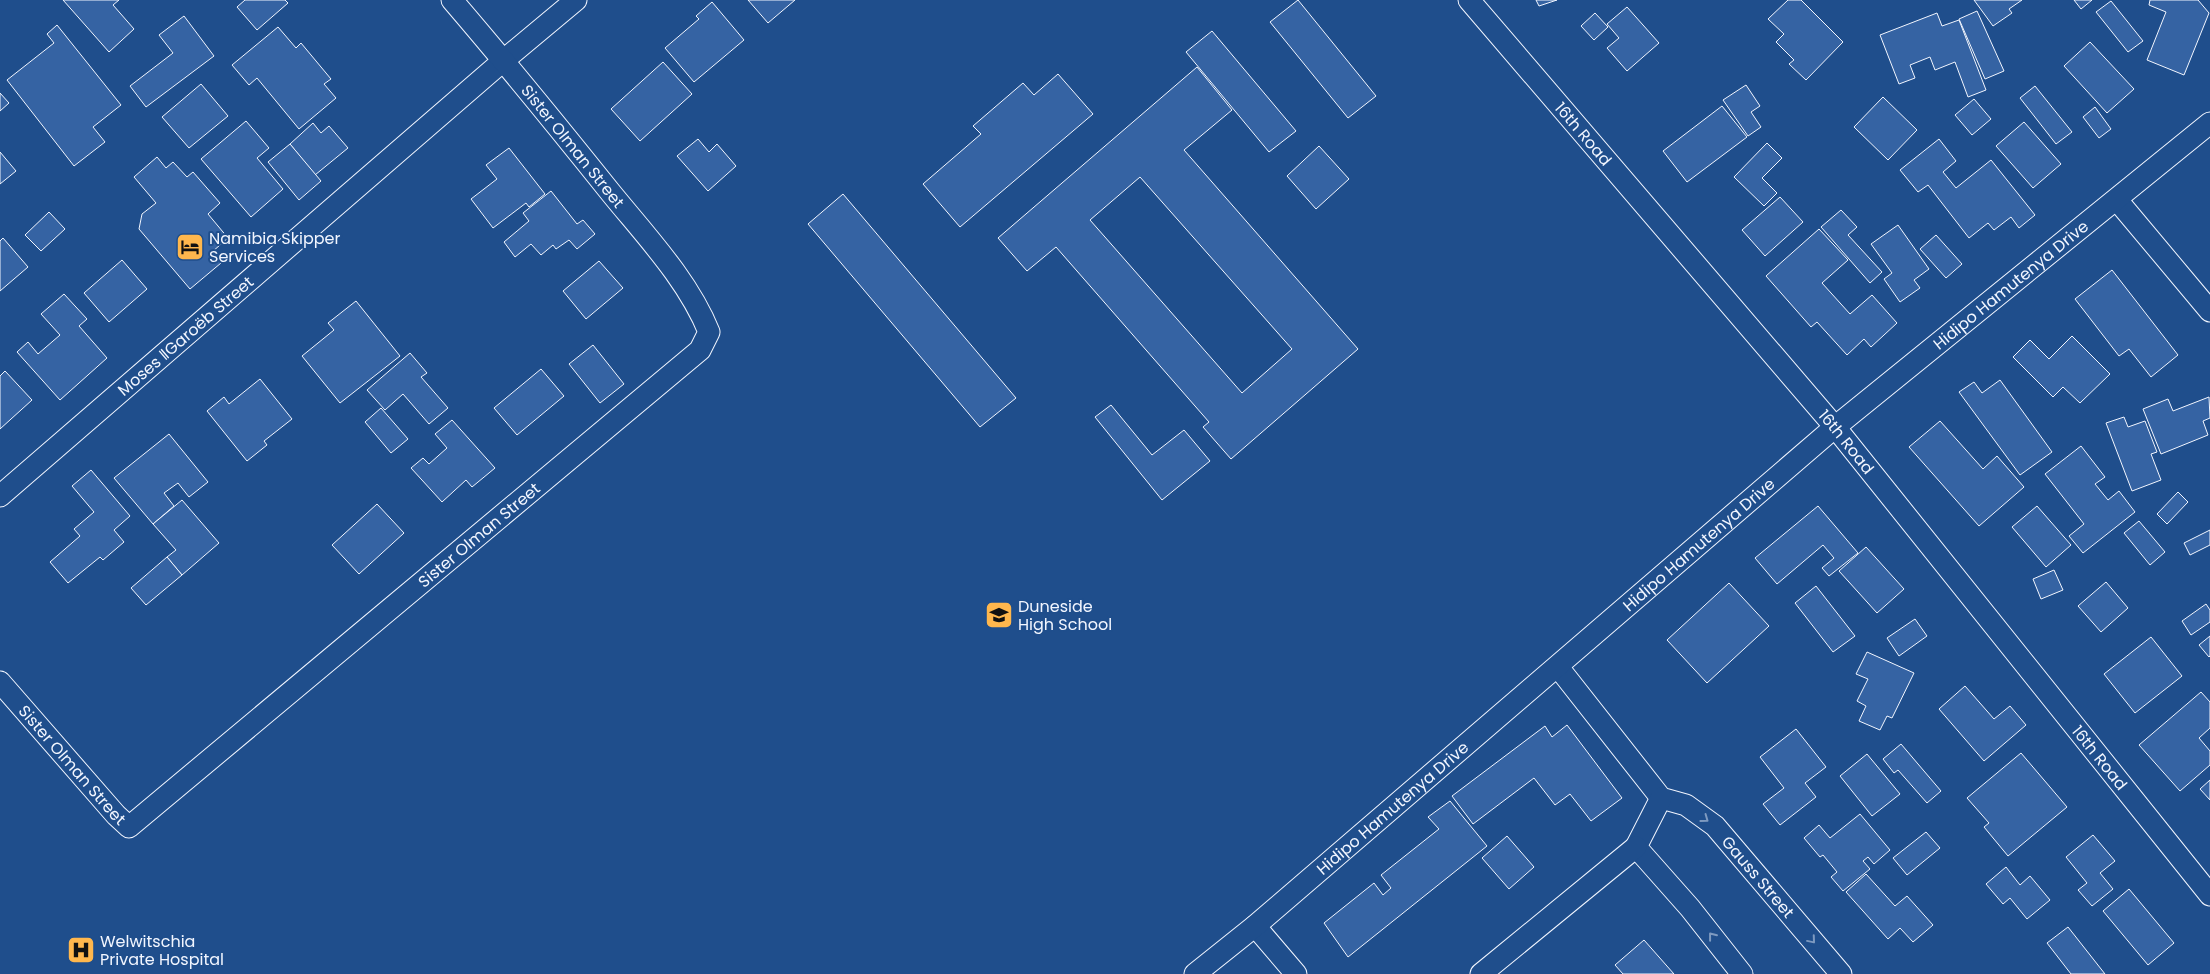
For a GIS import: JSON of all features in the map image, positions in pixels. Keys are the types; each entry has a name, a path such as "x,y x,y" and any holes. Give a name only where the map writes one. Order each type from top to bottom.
{"street":[{"path":"452,0 504,60"},
{"name":"Moses ǁGaroëb Street","path":"0,496 504,60 576,0"},
{"name":"16th Road","path":"1469,0 1835,428 2210,895"},
{"name":"Sister Olman Street","path":"0,682 129,828 700,350 708,332 699,308 654,245 504,60"},
{"name":"Hidipo Hamutenya Drive","path":"1195,974 1255,926 1835,428 2210,123"},
{"path":"2117,200 2210,311"},
{"path":"1481,974 1636,847 1661,798 1558,667"},
{"name":"Gauss Street","path":"1661,798 1686,805 1715,826 1841,974"},
{"path":"1636,847 1690,908 1742,974"},
{"path":"1255,926 1296,974"}],"building":[{"path":"63,0 119,0 113,5 134,29 109,52"},
{"path":"245,0 285,0 288,3 257,30 237,7"},
{"path":"748,0 795,0 768,23"},
{"path":"1298,0 1376,96 1348,118 1270,22"},
{"path":"1536,0 1557,0 1539,6"},
{"path":"1788,0 1801,0 1843,42 1806,80 1789,64 1794,60 1776,42 1784,34 1768,19"},
{"path":"1974,0 2022,0 2009,9 2012,13 1993,26"},
{"path":"2074,0 2092,0 2081,9"},
{"path":"2150,0 2198,0 2209,13 2184,75 2147,60 2166,12 2149,5"},
{"path":"2111,1 2143,41 2128,52 2096,12"},
{"path":"712,2 744,40 694,82 665,48 699,19 696,16"},
{"path":"1627,7 1659,43 1627,71 1607,48 1619,38 1607,24"},
{"path":"1977,11 2004,71 1985,79 1959,19"},
{"path":"1595,13 1608,27 1594,40 1581,26"},
{"path":"1937,13 1942,26 1959,20 1986,90 1968,97 1955,62 1935,70 1930,57 1910,65 1915,78 1899,84 1880,35"},
{"path":"184,16 214,56 146,107 130,86 173,53 159,35"},
{"path":"57,25 121,105 93,127 105,142 74,166 7,80 54,43 47,34"},
{"path":"278,27 296,48 301,43 331,79 324,84 336,98 299,129 257,78 249,85 232,65"},
{"path":"1212,31 1296,131 1269,152 1186,52"},
{"path":"2090,42 2134,89 2107,113 2064,66"},
{"path":"663,62 692,94 640,141 611,109"},
{"path":"1197,67 1232,110 1184,150 1358,349 1231,459 1203,427 1209,422 1056,247 1027,271 998,238","holes":["1140,177 1292,349 1242,393 1090,220"]},
{"path":"1058,74 1093,114 960,227 923,184 981,134 973,126 1023,83 1034,95"},
{"path":"201,84 228,116 189,148 162,117"},
{"path":"1746,85 1760,106 1751,112 1761,127 1748,136 1723,100"},
{"path":"2035,86 2072,132 2056,144 2020,98"},
{"path":"0,93 9,103 0,111"},
{"path":"1883,97 1917,130 1888,160 1854,127"},
{"path":"1974,99 1991,119 1972,135 1955,115"},
{"path":"1722,106 1747,137 1687,182 1663,151"},
{"path":"2095,107 2111,129 2099,138 2083,117"},
{"path":"246,121 269,148 257,158 283,189 251,217 201,159"},
{"path":"2024,122 2061,164 2033,188 1996,146"},
{"path":"313,123 321,133 329,126 348,148 315,175 290,144"},
{"path":"698,139 709,152 717,144 736,166 708,191 677,156"},
{"path":"1939,139 1956,161 1943,172 1956,188 1991,160 2035,215 2019,228 2011,217 1994,230 1988,223 1969,238 1928,185 1918,192 1900,170"},
{"path":"1767,143 1782,158 1762,178 1777,193 1764,206 1734,177"},
{"path":"290,144 321,181 299,200 268,162"},
{"path":"1319,146 1349,179 1316,209 1287,176"},
{"path":"509,148 545,194 529,207 526,203 493,228 471,199 497,179 486,165"},
{"path":"0,152 16,171 0,184"},
{"path":"157,157 166,168 173,162 187,177 193,172 220,203 208,214 228,238 212,252 221,263 190,289 139,229 142,214 156,203 134,177"},
{"path":"551,191 577,224 583,220 595,234 577,249 569,240 556,249 553,245 541,255 531,244 515,257 504,242 529,221 523,213"},
{"path":"843,194 1016,398 980,427 808,224"},
{"path":"1780,197 1803,222 1765,256 1742,230"},
{"path":"1841,210 1857,227 1848,235 1882,272 1870,283 1821,227"},
{"path":"49,212 65,229 41,251 25,235"},
{"path":"1898,225 1929,269 1914,280 1920,288 1900,302 1884,279 1892,273 1871,244"},
{"path":"1819,229 1848,260 1822,283 1850,314 1872,295 1897,323 1871,347 1864,339 1847,355 1817,322 1811,327 1766,276"},
{"path":"1936,235 1962,264 1946,278 1920,249"},
{"path":"3,238 28,267 0,291 0,241"},
{"path":"122,260 147,289 109,322 84,293"},
{"path":"599,261 623,288 586,319 563,291"},
{"path":"2112,270 2178,355 2151,377 2129,349 2119,356 2075,299"},
{"path":"64,294 87,319 79,326 107,358 60,400 17,352 28,342 38,354 60,335 41,314"},
{"path":"356,301 400,356 340,403 302,356 334,330 328,323"},
{"path":"2072,336 2110,374 2080,403 2063,387 2053,397 2013,357 2030,340 2049,359"},
{"path":"593,345 624,384 600,403 569,364"},
{"path":"410,353 427,373 421,377 448,408 429,424 403,394 385,410 367,390"},
{"path":"541,369 564,396 517,435 494,408"},
{"path":"5,371 32,400 0,429 0,376"},
{"path":"260,379 292,419 264,441 267,445 247,461 207,411 224,397 229,404"},
{"path":"2000,380 2052,452 2020,475 1959,392 1974,382 1982,393"},
{"path":"2209,397 2210,418 2203,421 2208,435 2161,454 2143,409 2168,399 2173,411"},
{"path":"1111,405 1152,455 1184,430 1210,461 1162,500 1095,417"},
{"path":"381,408 408,439 391,453 365,422"},
{"path":"2124,417 2128,427 2145,421 2157,452 2151,454 2161,480 2132,491 2106,423"},
{"path":"452,420 495,468 472,487 466,480 442,502 411,468 423,458 429,464 447,448 435,434"},
{"path":"1940,421 1983,469 1997,456 2024,487 1979,526 1909,447"},
{"path":"169,434 208,482 189,497 178,483 164,493 174,506 153,524 114,478"},
{"path":"2081,446 2105,477 2095,484 2108,500 2119,491 2135,512 2083,553 2069,536 2084,524 2045,474"},
{"path":"91,470 130,516 114,530 124,542 103,560 100,557 68,583 50,562 80,536 74,529 94,512 72,486"},
{"path":"2178,492 2188,502 2167,524 2157,514"},
{"path":"182,500 219,543 182,575 167,557 176,550 153,524"},
{"path":"377,504 404,533 359,574 332,545"},
{"path":"1818,506 1858,553 1829,576 1822,568 1834,558 1823,545 1777,584 1755,558"},
{"path":"2037,506 2071,545 2046,567 2012,527"},
{"path":"2139,521 2165,552 2150,565 2124,533"},
{"path":"2210,530 2210,545 2190,555 2184,543"},
{"path":"1866,547 1904,589 1877,613 1839,571"},
{"path":"167,557 182,575 146,605 131,588"},
{"path":"2054,570 2063,590 2041,599 2033,579"},
{"path":"2106,582 2128,608 2101,632 2078,606"},
{"path":"1729,583 1769,626 1707,683 1667,640"},
{"path":"1816,586 1855,636 1833,652 1795,603"},
{"path":"2206,604 2210,610 2210,622 2191,635 2182,621"},
{"path":"1915,619 1927,636 1899,656 1887,638"},
{"path":"2210,636 2210,656 2209,657 2199,645"},
{"path":"2151,637 2182,676 2135,713 2104,674"},
{"path":"1867,652 1914,673 1892,718 1887,716 1880,730 1859,721 1866,706 1857,701 1868,679 1856,674"},
{"path":"1965,686 1994,719 2010,706 2026,725 1984,761 1939,709"},
{"path":"2201,692 2210,702 2210,728 2199,738 2210,751 2210,765 2180,791 2139,745"},
{"path":"1567,725 1622,798 1591,821 1570,794 1555,805 1534,778 1473,824 1452,796 1545,726 1552,737"},
{"path":"1796,729 1826,767 1805,783 1816,797 1780,825 1763,804 1784,788 1760,757"},
{"path":"1901,744 1941,791 1927,803 1898,770 1894,773 1883,759"},
{"path":"2021,753 2067,807 2008,856 1984,827 1989,823 1967,798"},
{"path":"1867,754 1900,794 1872,816 1840,776"},
{"path":"2210,780 2210,800 2200,789"},
{"path":"1450,801 1487,846 1348,957 1324,923 1374,883 1383,895 1391,888 1381,875 1439,829 1428,817"},
{"path":"1860,814 1890,850 1874,864 1868,857 1863,861 1870,869 1843,891 1831,877 1837,872 1823,855 1820,857 1804,838 1819,825 1830,838"},
{"path":"1926,832 1940,848 1907,875 1893,858"},
{"path":"2093,835 2115,861 2100,873 2113,889 2092,906 2078,890 2087,883 2066,857"},
{"path":"1507,836 1534,867 1509,889 1482,858"},
{"path":"2006,867 2020,885 2030,876 2050,900 2027,919 2010,898 2003,904 1986,884"},
{"path":"1866,874 1895,906 1907,896 1933,925 1913,942 1900,928 1888,939 1846,892"},
{"path":"2129,889 2174,943 2148,965 2103,911"},
{"path":"2068,927 2105,974 2071,974 2047,943"},
{"path":"1644,940 1674,974 1623,974 1615,965"}],"place":[{"name":"Namibia Skipper Services","path":"190,247"},
{"name":"Duneside High School","path":"999,615"},
{"name":"Welwitschia Private Hospital","path":"81,950"}]}
